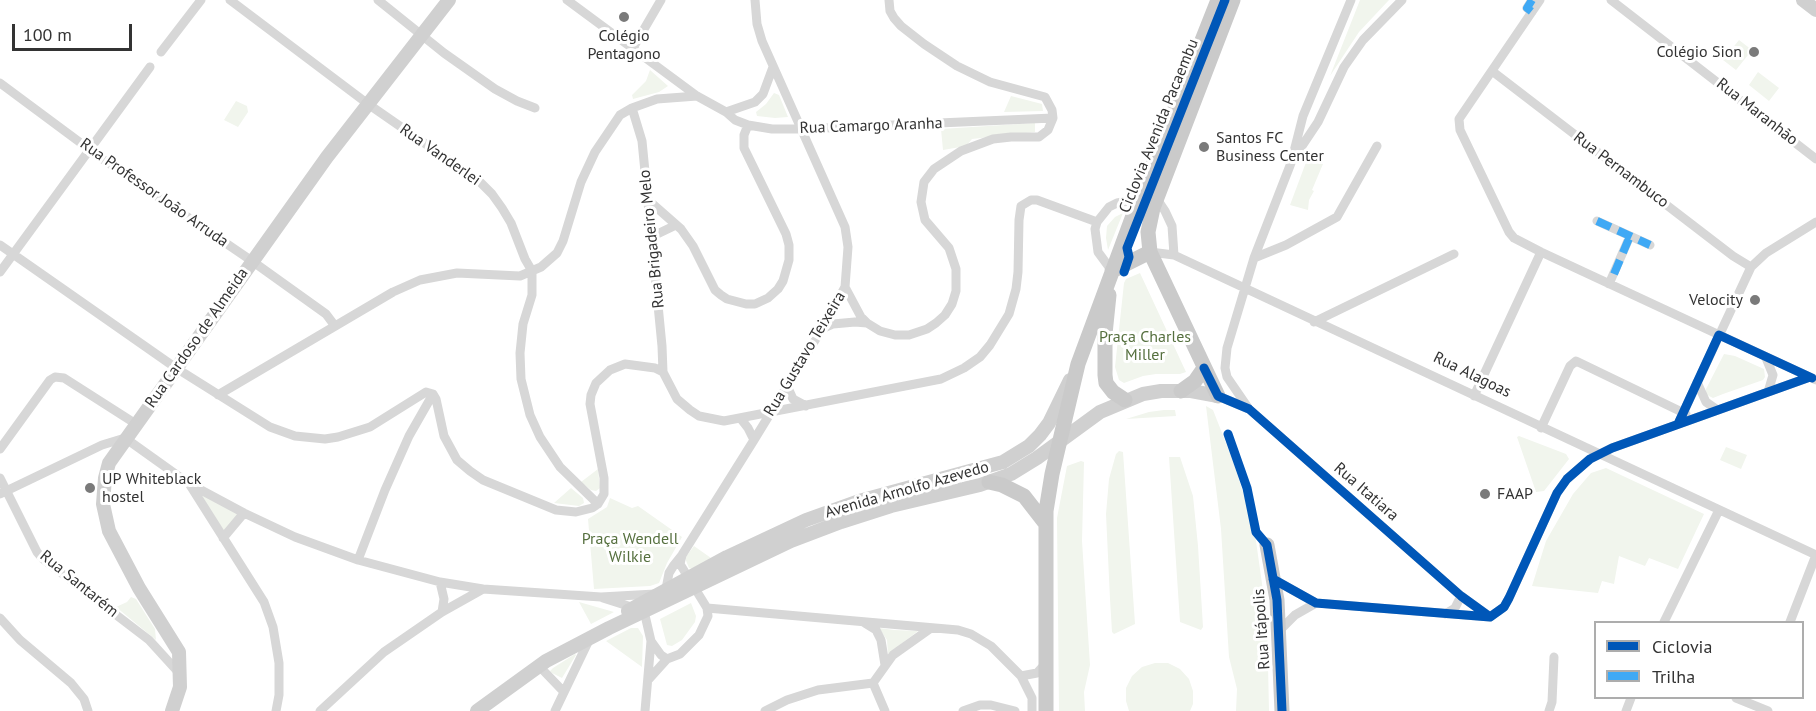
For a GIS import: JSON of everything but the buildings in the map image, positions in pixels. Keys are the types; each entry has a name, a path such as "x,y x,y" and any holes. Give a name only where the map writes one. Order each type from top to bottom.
{"main road":[{"name":"Rua Cardoso de Almeida","path":"172,711 179,692 179,652 124,562 108,531 103,504 109,463 325,159 449,0"},
{"path":"1046,711 1045,523 1049,492 1078,364 1138,202 1218,0"},
{"path":"1218,396 1150,252 1149,220 1233,0"},
{"path":"1803,0 1816,10"},
{"path":"1112,272 1150,252"},
{"path":"1112,272 1105,334 1104,375 1106,383 1113,392 1125,400"},
{"name":"Avenida Arnolfo Azevedo","path":"639,609 661,591 691,583 727,556 806,520 859,501 1003,462 1019,453 1040,435 1049,423 1078,364"},
{"path":"1181,391 1195,381 1204,368"},
{"path":"1060,441 1100,412 1143,394 1181,391 1218,396"},
{"name":"Avenida Arnolfo Azevedo","path":"639,609 691,583 841,522 891,506 989,482 1011,474 1060,441"},
{"path":"989,482 1002,485 1024,496 1045,523"},
{"name":"Rua Itápolis","path":"1268,545 1278,632 1282,711"},
{"path":"477,711 539,666 639,609"}],"street":[{"path":"161,52 201,0"},
{"name":"Rua Vanderlei","path":"230,0 368,104 479,182 492,194 511,223 532,271 532,295 524,324 520,353 525,398 540,437 549,452 560,467 598,504"},
{"path":"378,0 444,53 495,89 535,108"},
{"name":"Rua Camargo Aranha","path":"567,0 697,96 726,112 735,120 748,125 772,129 802,129 1053,118"},
{"path":"633,48 661,0"},
{"name":"Rua Gustavo Teixeira","path":"661,591 669,573 754,441 845,287 848,247 845,227 773,67 760,33 755,0"},
{"path":"845,287 861,317 880,330 895,335 909,335 936,323 952,304 956,291 956,265 949,248 925,220 921,202 924,182 933,169 961,151 980,143 1011,136 1039,136 1048,130 1053,118 1052,110 1045,98 990,82 957,66 924,44 894,18 890,11 889,0"},
{"path":"1249,409 1227,377 1225,368 1227,348 1254,258 1291,163 1303,116 1351,0"},
{"path":"1291,163 1318,122 1344,67 1376,26 1402,0"},
{"path":"1532,0 1527,8 1532,12"},
{"path":"1540,0 1461,113 1459,124 1509,232 1514,238 1541,252 1813,379"},
{"name":"Rua Maranhão","path":"1611,0 1816,159"},
{"path":"0,273 150,67"},
{"path":"726,112 755,102 763,94 773,67"},
{"name":"Rua Pernambuco","path":"1492,71 1733,256 1751,267"},
{"name":"Rua Professor João Arruda","path":"0,83 90,150 326,314 335,326"},
{"path":"218,395 393,292 420,280 457,273 511,277 520,276 541,267 557,253 581,182 595,152 620,115 657,99 697,96"},
{"name":"Rua Brigadeiro Melo","path":"632,108 642,141 663,372"},
{"path":"648,200 676,225 693,246 715,290 727,299 741,304 755,304 768,298 778,289 786,272 789,245 786,234 744,148 744,135 748,125"},
{"path":"1254,258 1286,245 1337,217 1377,146"},
{"path":"1157,199 1166,211 1172,226 1174,255"},
{"path":"0,245 176,368 270,428 296,436 324,439 362,430 426,392 433,394 438,405 444,436 457,460 470,471 490,483 556,510 586,510 598,504 604,494 605,484 590,413 591,395 596,383 610,370 625,364 648,366 663,372 677,399 699,416 724,422 931,382 964,368 980,357 1002,328 1009,314 1016,289 1019,211 1026,202 1037,200 1097,222"},
{"path":"1112,272 1098,252 1095,229 1097,222 1109,207 1122,201 1138,202"},
{"path":"1597,220 1650,245"},
{"path":"1678,424 1751,267 1766,253 1816,222"},
{"path":"651,237 676,225"},
{"path":"1609,284 1630,236"},
{"name":"Rua Alagoas","path":"1150,252 1174,255 1816,555"},
{"path":"1474,396 1541,252"},
{"path":"1314,322 1454,254"},
{"path":"822,329 834,324 849,322 867,323"},
{"path":"1766,357 1773,375 1768,392"},
{"path":"1541,428 1570,366 1576,361 1683,412 1692,419"},
{"path":"0,449 50,380 55,377 64,378 136,424"},
{"path":"1273,579 1310,603 1490,617 1504,607 1509,598 1557,493 1567,479 1590,459 1716,409 1813,379"},
{"path":"1697,382 1706,402 1716,409"},
{"path":"787,386 793,399 806,406"},
{"path":"358,560 409,436 433,394"},
{"name":"Rua Itatiara","path":"1218,396 1249,409 1461,596 1490,617"},
{"name":"Rua Gustavo Teixeira","path":"741,419 754,441"},
{"path":"3,493 102,445 125,438 188,483 244,513 296,537 358,560 440,582 483,589 601,597 661,591"},
{"name":"Rua Santarém","path":"0,478 3,493 43,559 149,640 180,674"},
{"path":"188,483 264,602 273,627 279,663 279,695 276,711"},
{"path":"1665,621 1719,510"},
{"path":"223,538 244,513"},
{"path":"648,681 667,659 680,654 699,635 706,624 707,608 680,564 682,555"},
{"path":"1790,621 1816,555"},
{"path":"440,582 444,599 442,612"},
{"path":"320,711 384,652 442,612 483,589"},
{"path":"1445,614 1455,608 1461,596"},
{"path":"601,597 639,609 651,641 661,655 667,659"},
{"path":"1278,632 1310,603"},
{"path":"707,608 958,630 978,637 991,646 1021,676 1032,698 1032,711"},
{"path":"0,618 21,640 71,683 84,699 88,711"},
{"path":"861,621 876,630 881,640 885,664"},
{"path":"873,683 885,664 903,647 931,628"},
{"path":"555,711 590,638"},
{"path":"645,711 651,641"},
{"path":"1550,711 1554,657"},
{"path":"1021,676 1032,675 1046,663"},
{"path":"539,666 563,691"},
{"path":"765,711 787,700 818,690 873,683"},
{"path":"873,683 885,711"},
{"path":"1739,699 1762,707"},
{"path":"963,711 980,705 991,705 1015,711"}],"green space":[{"path":"1360,0 1389,0 1359,32 1330,76"},
{"path":"1739,40 1752,50 1736,70 1723,60"},
{"path":"650,70 668,86 659,92 633,99 632,95 646,81"},
{"path":"1758,72 1779,88 1769,101 1749,85"},
{"path":"774,93 779,95 788,117 757,116 756,112"},
{"path":"1011,96 1042,104 1043,111 1004,112"},
{"path":"236,101 247,106 248,112 238,127 224,120"},
{"path":"1035,123 1035,132 972,139 966,146 943,150 941,129"},
{"path":"1308,157 1323,164 1312,190 1314,191 1309,200 1308,210 1290,205"},
{"path":"1123,213 1108,250 1107,226 1115,217"},
{"name":"Praça Charles Miller","path":"1140,273 1186,372 1143,376 1124,383 1119,380 1115,367 1124,283 1126,279"},
{"path":"1724,354 1735,356 1764,369 1765,377 1763,380 1713,398 1709,396 1706,394 1706,389"},
{"name":"Praça Charles Miller","path":"1206,406 1213,410 1233,461 1256,541 1267,619 1269,711 1236,711 1237,689 1229,657 1221,529"},
{"path":"1175,410 1176,416 1126,419 1149,412"},
{"path":"1517,437 1566,454 1569,459 1544,491 1536,492"},
{"path":"1726,447 1747,455 1741,469 1720,460"},
{"path":"1119,451 1123,452 1135,624 1114,634 1112,632 1106,514 1109,479 1116,454"},
{"path":"1169,457 1180,457 1193,496 1203,627 1201,630 1180,622"},
{"path":"1084,462 1082,541 1090,665 1084,692 1085,711 1059,711 1057,518 1067,466"},
{"path":"1606,468 1704,514 1678,569 1649,558 1645,566 1619,556 1614,584 1602,581 1598,593 1532,586 1546,541 1573,494 1591,473"},
{"path":"598,469 600,488 596,491 591,490 581,482"},
{"path":"571,488 583,498 584,503 579,506 554,503"},
{"path":"198,492 238,514 224,532"},
{"name":"Praça Wendell Wilkie","path":"610,498 632,508 638,506 682,537 659,583 650,586 594,589 588,519 607,507"},
{"path":"694,546 711,558 693,569 689,568 685,558"},
{"path":"131,597 136,599 155,629 156,640 116,607 127,602"},
{"path":"579,602 614,612 591,624"},
{"name":"Praça Wendell Wilkie","path":"691,603 696,616 695,622 682,640 672,646 667,645 660,619"},
{"path":"631,628 638,628 643,636 642,667 606,641"},
{"path":"879,628 918,631 888,654 887,640"},
{"path":"575,654 562,678 550,671 553,668"},
{"path":"1155,663 1168,663 1180,669 1189,679 1193,691 1193,704 1190,711 1129,711 1126,688 1132,676 1142,667"}],"marked path":[{"path":"1532,0 1527,8 1532,12"},
{"path":"1597,221 1650,245"},
{"path":"1614,274 1630,236"}],"cycle path":[{"name":"Ciclovia Avenida Pacaembu","path":"1124,272 1129,257 1127,248 1225,0"},
{"path":"1678,424 1719,335 1812,378"},
{"path":"1204,368 1218,396 1249,409 1461,596 1490,617"},
{"path":"1273,579 1316,603 1490,617 1504,607 1509,598 1557,493 1567,479 1590,459 1612,448 1810,377"},
{"path":"1228,434 1247,488 1256,532 1267,545 1277,600 1282,711"}],"place":[{"name":"Colégio Pentagono","path":"624,17"},
{"name":"Colégio Sion","path":"1754,52"},
{"name":"Santos FC Business Center","path":"1204,147"},
{"name":"Velocity","path":"1755,300"},
{"name":"UP Whiteblack hostel","path":"90,488"},
{"name":"FAAP","path":"1485,494"}]}
